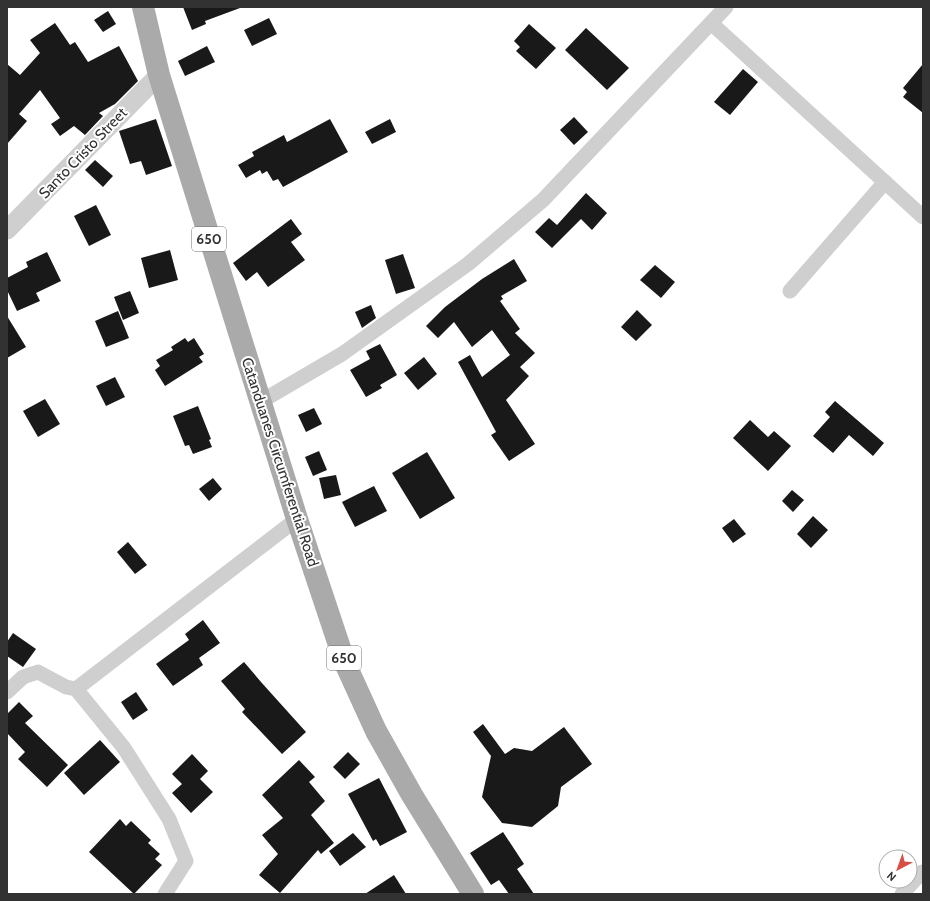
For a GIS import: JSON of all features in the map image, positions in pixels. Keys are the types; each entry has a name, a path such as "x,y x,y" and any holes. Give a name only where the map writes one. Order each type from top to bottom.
{"main road":[{"name":"Catanduanes Circumferential Road","path":"144,7 159,75 297,519 345,663 376,731 412,795 473,894"}],"street":[{"path":"260,402 342,354 468,264 543,200 726,7"},
{"path":"711,23 923,217"},
{"name":"Santo Cristo Street","path":"7,230 159,75"},
{"path":"790,291 885,182"},
{"path":"76,689 297,519"},
{"path":"7,692 23,677 38,672 66,687 76,689 124,748 170,819 186,861 166,894"},
{"path":"902,894 922,872"}],"building":[{"path":"183,7 240,8 205,21 206,24 192,30"},
{"path":"108,11 116,24 103,32 94,20"},
{"path":"269,18 277,34 252,46 244,30"},
{"path":"55,23 70,45 75,42 88,62 119,46 138,81 115,104 99,113 103,116 85,135 74,126 60,136 51,124 60,118 40,90 19,114 27,121 7,144 7,64 20,75 40,53 30,40"},
{"path":"529,24 556,48 536,69 516,51 520,47 514,41"},
{"path":"586,28 629,68 607,90 565,50"},
{"path":"207,46 215,62 185,76 178,61"},
{"path":"923,64 923,113 903,97 907,92 903,88"},
{"path":"743,69 758,82 730,115 714,102"},
{"path":"574,117 588,132 574,145 560,130"},
{"path":"156,119 172,166 146,175 141,161 130,164 119,131"},
{"path":"330,119 348,152 283,187 278,179 273,181 267,171 262,174 260,170 246,178 238,165 254,156 252,152 284,135 287,142"},
{"path":"390,119 396,132 372,144 365,132"},
{"path":"95,160 113,176 103,187 85,170"},
{"path":"586,193 607,213 592,230 581,219 552,248 535,232 549,218 557,225"},
{"path":"96,205 111,235 89,246 74,216"},
{"path":"291,219 302,234 291,242 305,260 268,287 257,272 246,281 233,263"},
{"path":"170,250 178,280 149,288 141,258"},
{"path":"47,252 61,281 36,293 40,301 17,311 7,290 7,278 28,267 26,262"},
{"path":"403,254 415,288 396,294 385,260"},
{"path":"514,259 527,281 501,296 503,299 500,301 520,329 515,333 535,353 520,367 529,376 506,400 535,444 509,461 491,435 496,432 458,362 470,355 482,377 510,355 492,330 472,347 454,322 438,338 426,326 445,307 482,279"},
{"path":"655,265 675,282 661,298 640,280"},
{"path":"130,291 139,313 123,320 114,297"},
{"path":"371,305 376,318 362,328 355,312"},
{"path":"637,310 652,325 636,341 621,327"},
{"path":"118,311 129,338 106,347 95,321"},
{"path":"7,316 26,347 7,358"},
{"path":"185,338 188,342 194,338 204,354 199,357 203,362 165,386 155,370 160,366 156,360 173,350 171,347"},
{"path":"380,344 397,375 380,385 382,388 366,397 350,370 370,359 366,351"},
{"path":"424,357 437,374 418,390 404,373"},
{"path":"115,377 125,397 106,406 96,386"},
{"path":"45,399 60,424 38,437 23,411"},
{"path":"835,401 884,443 873,456 849,435 833,453 813,436 830,417 825,412"},
{"path":"198,406 211,439 209,440 212,447 193,454 189,445 185,446 173,416"},
{"path":"314,408 322,424 306,432 298,415"},
{"path":"750,420 768,437 774,431 791,446 768,471 733,438"},
{"path":"319,451 327,470 313,476 305,457"},
{"path":"427,452 455,498 420,519 392,473"},
{"path":"336,475 341,495 324,499 319,478"},
{"path":"213,478 222,489 209,501 199,489"},
{"path":"374,486 387,511 355,527 342,502"},
{"path":"792,490 804,500 793,512 782,501"},
{"path":"813,516 828,530 811,548 797,534"},
{"path":"734,519 746,534 733,543 722,528"},
{"path":"128,542 147,565 135,574 117,552"},
{"path":"203,620 220,643 199,658 203,665 173,686 156,664 189,640 185,634"},
{"path":"13,633 36,649 23,667 7,656 7,642"},
{"path":"244,662 306,732 282,754 242,712 245,709 221,681"},
{"path":"136,692 148,710 133,720 121,702"},
{"path":"19,702 33,716 25,723 68,765 47,787 18,759 25,752 7,733 7,714"},
{"path":"483,724 505,754 514,748 532,751 564,727 592,764 561,787 558,806 532,827 502,823 482,797 491,756 473,732"},
{"path":"100,740 120,762 84,795 64,773"},
{"path":"348,752 360,764 345,779 333,767"},
{"path":"192,754 208,771 200,779 213,792 191,813 172,793 182,784 172,774"},
{"path":"299,760 315,777 309,782 325,801 311,815 334,843 321,854 318,850 280,893 259,875 278,854 262,835 283,818 262,795"},
{"path":"379,778 407,832 380,846 376,839 373,841 348,794"},
{"path":"120,819 126,826 131,821 151,840 148,843 160,854 155,859 162,865 134,894 89,852"},
{"path":"503,832 524,864 517,869 534,894 509,894 499,880 491,885 470,853"},
{"path":"353,833 366,847 340,866 329,851"},
{"path":"394,875 406,894 365,894"}]}
